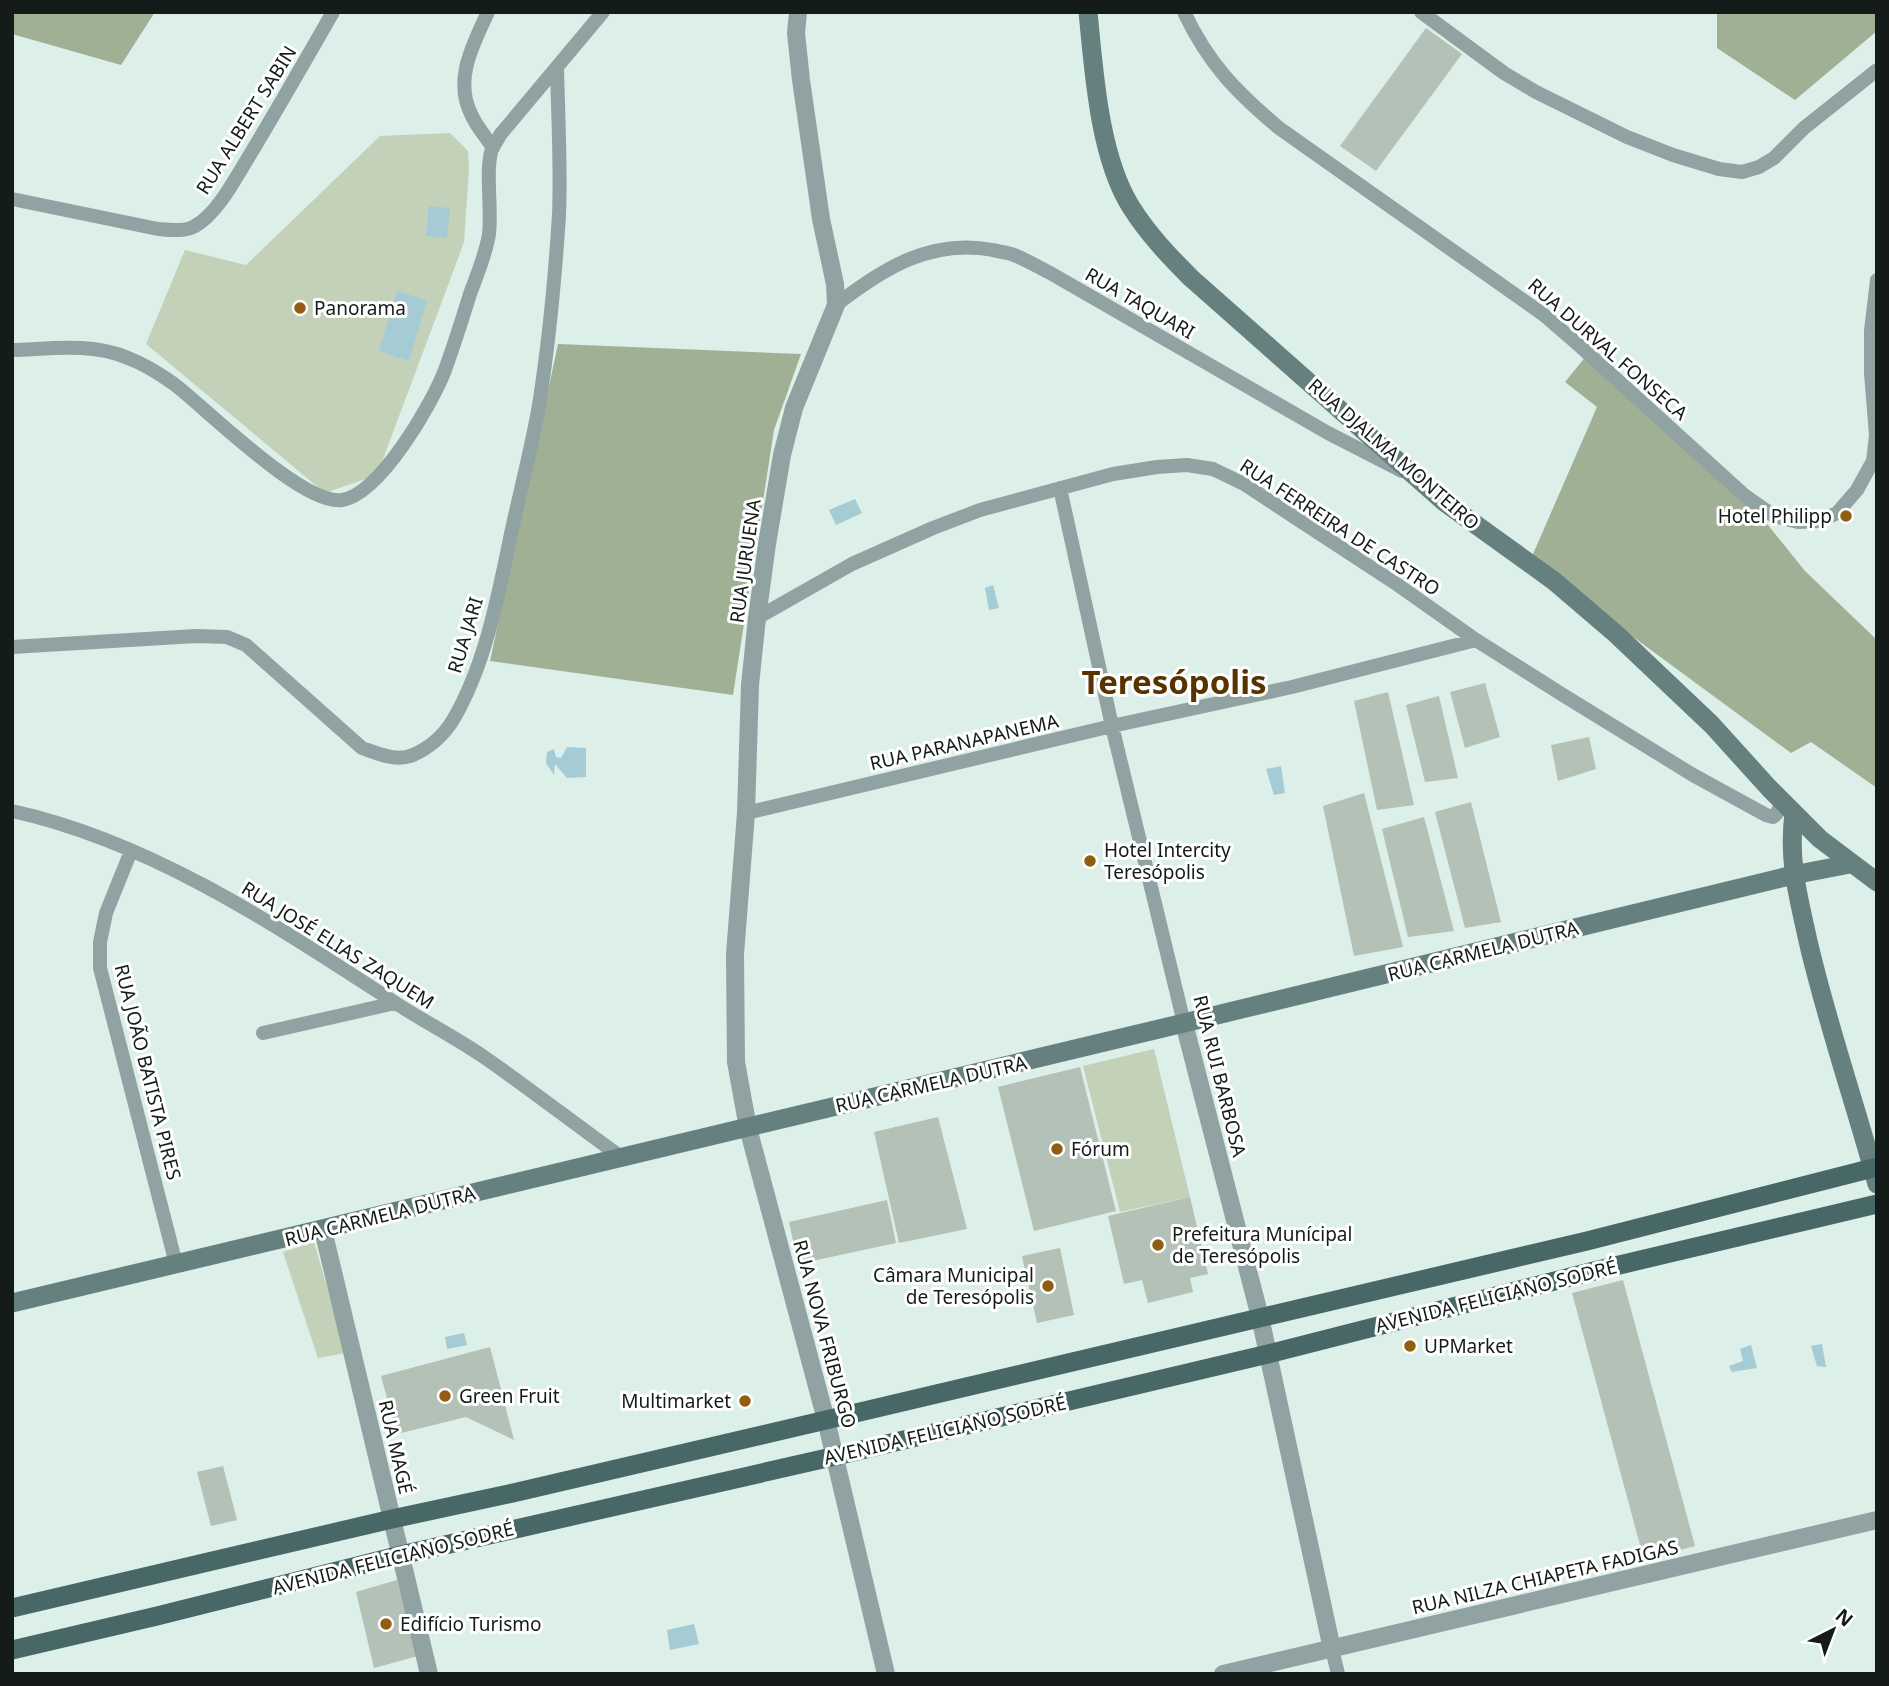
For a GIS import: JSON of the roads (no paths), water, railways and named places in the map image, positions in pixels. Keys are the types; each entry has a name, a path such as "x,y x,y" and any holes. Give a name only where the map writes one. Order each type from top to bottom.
{"main road":[{"name":"RUA DJALMA MONTEIRO","path":"1088,12 1104,130 1112,165 1130,205 1158,244 1191,278 1443,501 1554,581 1616,634 1712,725 1787,807 1850,864 1877,882"},
{"path":"1787,807 1793,875 1817,979 1875,1173"},
{"name":"RUA CARMELA DUTRA","path":"12,1304 1793,875 1850,864"},
{"name":"AVENIDA FELICIANO SODRÉ","path":"12,1608 1875,1173"},
{"name":"AVENIDA FELICIANO SODRÉ","path":"12,1650 401,1555 1268,1354 1594,1271 1877,1204"},
{"path":"1587,1241 1594,1271"}],"street":[{"name":"RUA ALBERT SABIN","path":"12,199 158,229 192,228 205,220 235,179 333,12"},
{"path":"488,12 467,58 464,86 472,116 493,148"},
{"path":"12,350 77,347 101,349 126,357 174,384 285,477 308,492 333,500 343,500 356,494 373,482 390,462 429,404 444,372 489,235 489,170 493,148 500,135 603,12"},
{"name":"RUA JURUENA","path":"748,1128 736,1062 735,1019 737,906 746,813 750,685 757,618 766,544 782,455 794,408 836,305 835,284 821,219 801,80 796,33 799,12"},
{"name":"RUA DURVAL FONSECA","path":"1184,12 1196,37 1220,72 1243,98 1279,128 1544,315 1744,495 1774,516 1798,522 1819,521 1837,513 1857,490 1873,461 1876,435 1871,331 1877,280"},
{"path":"1421,12 1504,74 1536,92 1627,137 1673,155 1719,169 1742,172 1759,167 1774,158 1804,128 1877,70"},
{"name":"RUA JARI","path":"12,648 143,638 227,637 246,645 362,748 382,756 399,758 412,755 440,737 452,722 468,688 489,631 538,407 549,338 559,214 557,67"},
{"name":"RUA TAQUARI","path":"836,305 899,262 927,253 954,248 979,248 1013,255 1052,274 1328,433 1416,477"},
{"name":"RUA FERREIRA DE CASTRO","path":"757,618 852,564 980,510 1113,474 1187,465 1213,470 1244,484 1398,585 1476,640 1643,745 1766,815 1773,817 1779,810 1787,807"},
{"name":"RUA RUI BARBOSA","path":"1060,488 1112,726 1184,1023 1260,1317 1338,1674"},
{"name":"RUA PARANAPANEMA","path":"746,813 1112,726 1292,687 1476,640"},
{"name":"RUA JOSÉ ELIAS ZAQUEM","path":"12,810 72,827 131,851 169,868 269,922 483,1057 621,1157"},
{"name":"RUA JOÃO BATISTA PIRES","path":"131,851 106,913 100,942 100,968 176,1264"},
{"path":"263,1033 395,1003"},
{"name":"RUA NOVA FRIBURGO","path":"748,1128 826,1420 886,1674"},
{"name":"RUA MAGÉ","path":"323,1230 429,1674"},
{"name":"RUA NILZA CHIAPETA FADIGAS","path":"1223,1674 1877,1520"}],"water":[{"path":"429,206 450,208 447,238 426,236"},
{"path":"397,291 427,300 409,361 379,351"},
{"path":"855,499 862,513 836,525 829,510"},
{"path":"993,585 999,608 989,610 985,588"},
{"path":"567,747 586,748 586,777 567,778 555,764 554,775 546,763 547,752 554,749 556,757 561,758"},
{"path":"1281,766 1285,793 1274,795 1266,769"},
{"path":"464,1333 467,1345 447,1349 445,1337"},
{"path":"1822,1344 1826,1367 1817,1366 1811,1346"},
{"path":"1751,1345 1757,1368 1732,1372 1729,1366 1743,1361 1740,1349"},
{"path":"694,1624 699,1644 670,1650 667,1630"}],"place":[{"name":"Panorama","path":"300,308"},
{"name":"Hotel Philipp","path":"1846,516"},
{"name":"Hotel Intercity Teresópolis","path":"1090,861"},
{"name":"Fórum","path":"1057,1149"},
{"name":"Prefeitura Munícipal de Teresópolis","path":"1158,1245"},
{"name":"Câmara Municipal de Teresópolis","path":"1048,1286"},
{"name":"UPMarket","path":"1410,1346"},
{"name":"Green Fruit","path":"445,1396"},
{"name":"Multimarket","path":"745,1401"},
{"name":"Edifício Turismo","path":"386,1624"}],"district":[{"name":"Teresópolis","path":"1174,682"}]}
